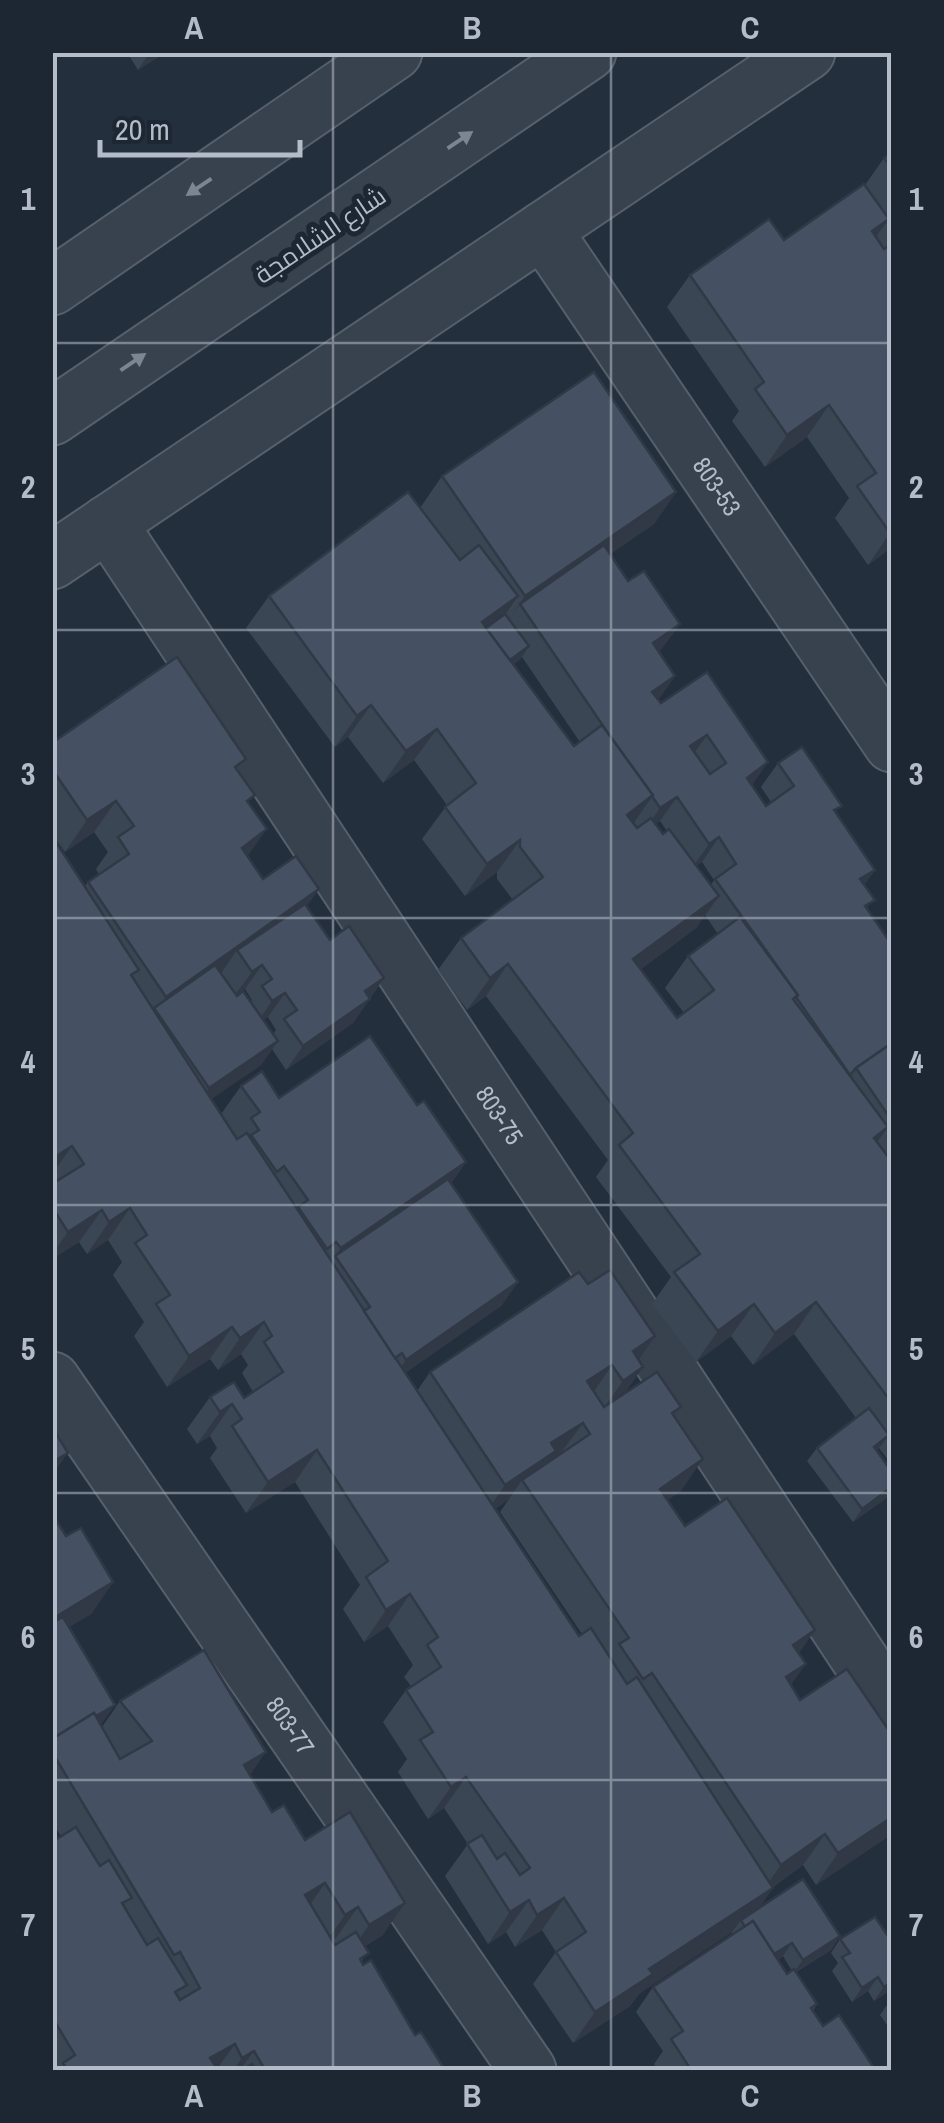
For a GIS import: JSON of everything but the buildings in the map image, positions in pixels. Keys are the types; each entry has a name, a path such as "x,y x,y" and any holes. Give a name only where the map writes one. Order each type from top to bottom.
{"street":[{"path":"52,287 394,52"},
{"name":"شارع الشلامجة","path":"52,417 588,52"},
{"path":"52,562 807,52"},
{"name":"803-53","path":"543,230 892,744"},
{"name":"803-75","path":"108,523 892,1708"},
{"name":"803-77","path":"52,1380 528,2070"}]}
